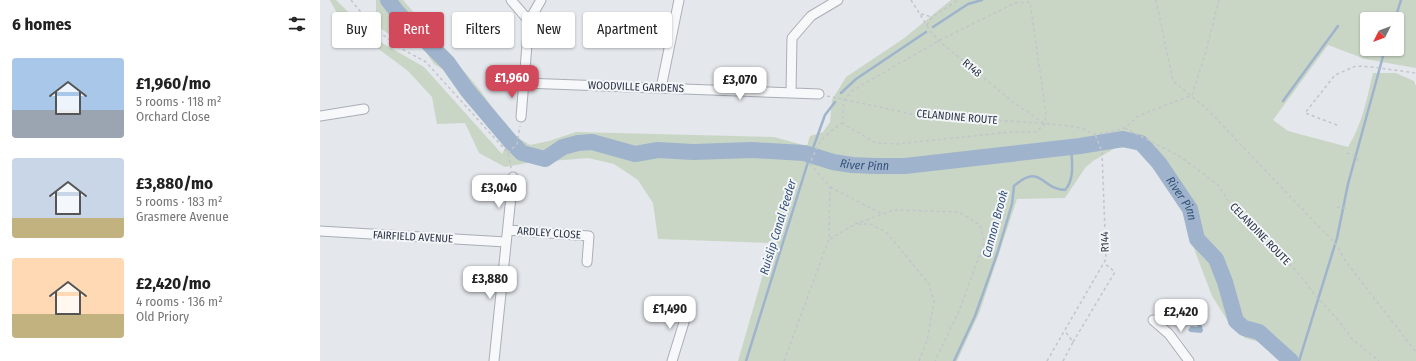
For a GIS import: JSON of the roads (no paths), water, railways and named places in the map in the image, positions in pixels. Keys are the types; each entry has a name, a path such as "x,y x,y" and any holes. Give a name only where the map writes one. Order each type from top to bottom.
{"street":[{"path":"511,0 522,13"},
{"path":"534,12 541,0"},
{"path":"661,88 679,0"},
{"path":"791,93 792,38 810,16 838,0"},
{"path":"521,117 527,48"},
{"name":"WOODVILLE GARDENS","path":"524,83 819,94"},
{"path":"320,116 364,109"},
{"path":"494,361 513,178"},
{"name":"ARDLEY CLOSE","path":"508,230 589,236 587,262"},
{"name":"FAIRFIELD AVENUE","path":"320,232 506,242"},
{"path":"672,361 689,306"},
{"path":"1153,320 1169,334 1190,361"}],"water":[{"path":"1198,322 1202,326 1203,331 1201,333 1190,332 1188,330 1191,326 1198,327 1196,324"}],"waterway":[{"name":"River Pinn","path":"388,0 398,13 448,63 467,90 510,141 522,153 545,159 563,147 578,143 592,142 635,154 658,150 693,152 752,150 804,153 833,162 852,165 905,166 1080,146 1123,139 1141,143 1159,163 1190,209 1197,239 1216,259 1225,282 1236,321 1244,328 1259,332 1291,361"},
{"name":"Ruislip Canal Feeder","path":"933,27 968,4 982,0"},
{"path":"1397,12 1401,0"},
{"path":"1283,101 1338,26"},
{"name":"Ruislip Canal Feeder","path":"841,93 856,79 926,32"},
{"path":"1299,361 1337,238 1348,184 1383,56"},
{"name":"Ruislip Canal Feeder","path":"746,361 808,162 825,115 835,102"},
{"name":"Cannon Brook","path":"954,361 975,316 997,254 1012,204 1014,186 1030,176 1041,179 1057,189 1065,190 1072,175 1071,147"}]}
